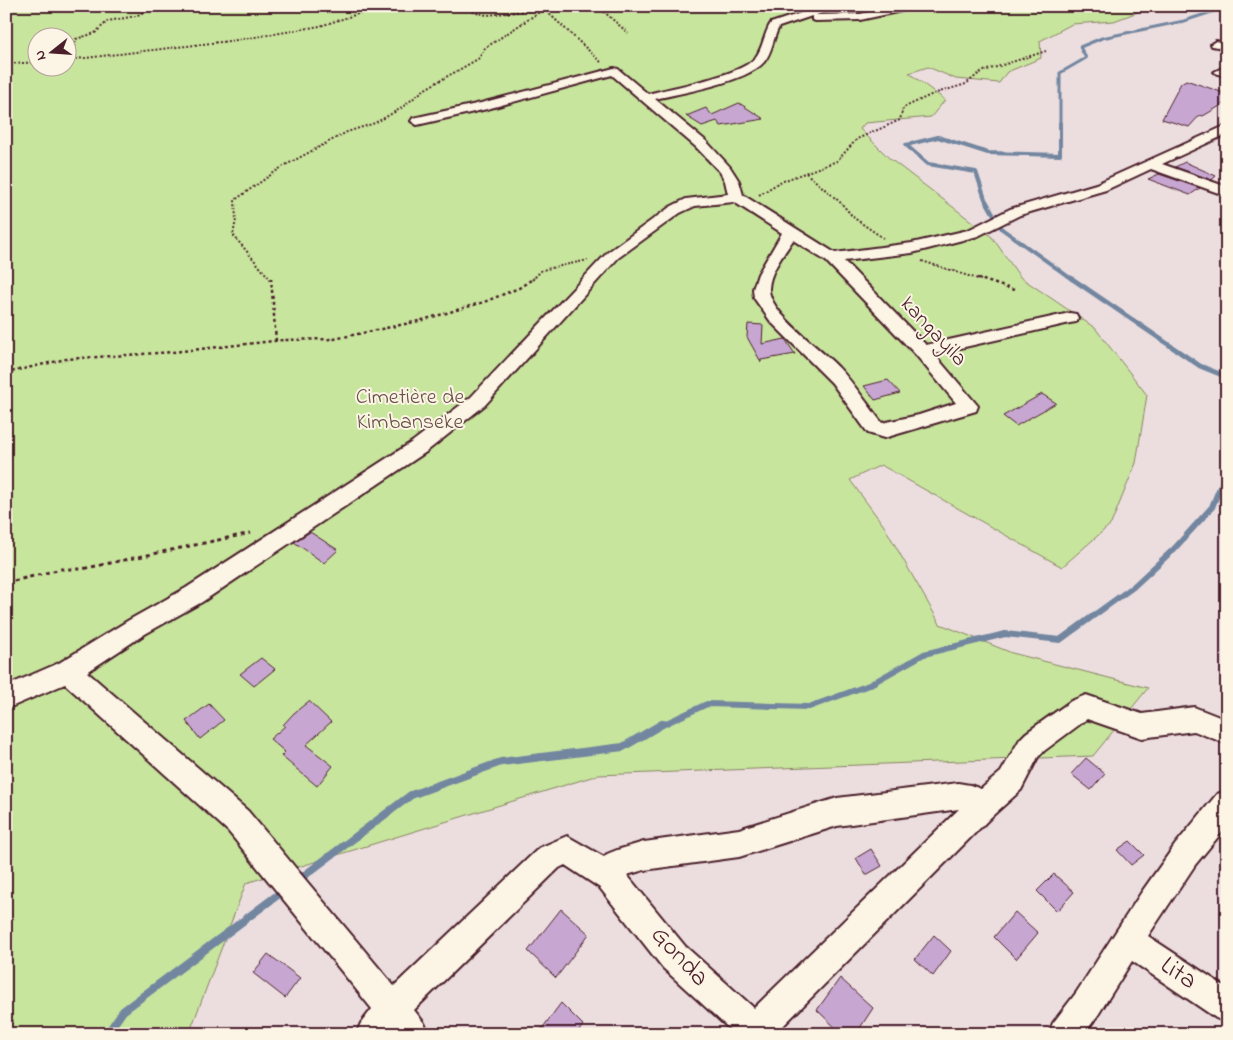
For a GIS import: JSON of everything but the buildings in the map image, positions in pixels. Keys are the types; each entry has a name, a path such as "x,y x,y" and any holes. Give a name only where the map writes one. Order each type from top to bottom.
{"street":[{"path":"645,98 712,81 750,67 759,62 775,25 834,6"},
{"path":"788,20 860,17 912,6"},
{"path":"6,698 68,671 137,627 194,595 434,435 478,401 613,255 675,210 701,201 741,202 725,170 684,130 614,72 417,121"},
{"path":"832,258 896,250 972,233 1015,212 1101,187 1227,129"},
{"path":"1152,165 1227,192"},
{"name":"kangayila","path":"741,202 791,231 832,258 922,351 970,406 923,421 880,431 875,428 826,364 781,322 765,302 761,291 764,277 791,231"},
{"path":"922,351 1070,318"},
{"path":"68,671 238,820 413,1034"},
{"path":"757,1032 981,808 1016,776 1029,748 1035,742 1080,709 1091,707 1142,726 1194,719 1227,732"},
{"path":"611,874 616,864 644,856 739,843 837,812 958,796 970,798 981,808"},
{"path":"1064,1034 1088,1004 1151,903 1185,855 1227,804"},
{"name":"Gonda","path":"393,1009 549,858 566,850 611,874 674,957 757,1032"},
{"name":"Lita","path":"1129,941 1227,1008"},
{"path":"372,1034 393,1009"}],"path":[{"path":"78,38 95,33 108,22 136,16 149,9 149,6"},
{"path":"78,59 237,40 286,32 320,26 364,12 393,6"},
{"path":"462,6 476,13 487,15 544,8 578,39 592,55 614,72"},
{"path":"593,6 602,10 628,33"},
{"path":"276,341 272,278 234,235 236,220 235,200 282,167 347,132 375,123 400,109 425,89 478,58 485,48 544,8"},
{"path":"741,202 780,182 837,161 857,139 900,120 903,108 934,94 966,84 981,72 1046,52"},
{"path":"6,64 28,63"},
{"path":"805,172 841,203 854,218 887,240 896,250 925,262 965,273 1014,290"},
{"path":"6,373 66,360 173,352 276,341 334,338 419,321 484,302 518,288 533,279 542,270 613,255"},
{"path":"6,583 61,570 112,564 256,532"}],"green space":[{"name":"Cimetière de Kimbanseke","path":"6,6 1141,6 1138,12 1114,21 1072,24 1040,41 1041,58 1007,72 999,83 956,79 928,67 909,73 945,100 931,117 865,123 860,129 889,158 992,237 1020,277 1095,328 1147,395 1136,463 1111,524 1062,567 881,465 850,480 884,526 940,624 1012,653 1148,688 1093,756 598,775 246,883 189,1034 6,1034"}],"waterway":[{"path":"1073,280 1002,229 985,199 976,172 928,164 906,145 938,137 988,153 1060,155 1060,73 1086,58 1080,47 1102,38 1184,21 1227,7"},
{"path":"1071,278 1200,366 1227,377"},
{"path":"1225,477 1227,471"},
{"path":"660,726 707,704 809,707 869,685 924,654 1005,634 1060,640 1133,587 1174,549 1212,507 1225,475"},
{"path":"297,881 411,795 501,762 623,747 662,724"},
{"path":"107,1034 123,1011 283,891"}]}
